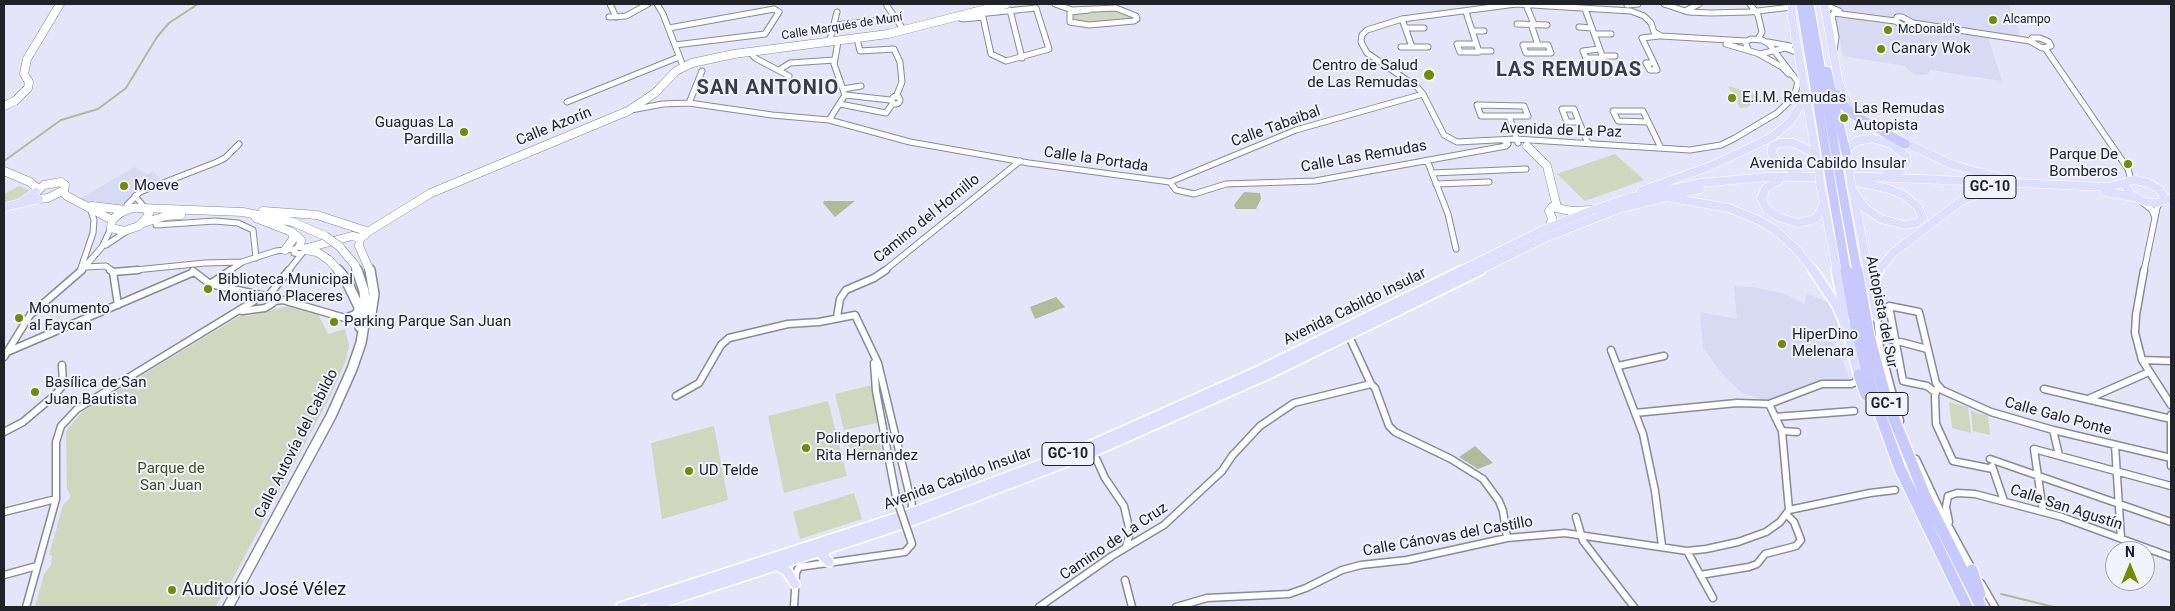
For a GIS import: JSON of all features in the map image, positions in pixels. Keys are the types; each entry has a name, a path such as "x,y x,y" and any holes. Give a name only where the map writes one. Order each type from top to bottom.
{"highway":[{"path":"1809,4 1818,30 1846,153"},
{"name":"Autopista del Sur","path":"1809,4 1870,336 1886,399 1925,496 1983,607"},
{"name":"Autopista del Sur","path":"1795,5 1820,172 1842,183"},
{"path":"1825,64 1836,95 1843,105 1866,124 1905,144"},
{"name":"Autopista del Sur","path":"1842,183 1864,363 1874,398 1900,469 1967,607"},
{"path":"1859,375 1883,444 1900,469"},
{"path":"1972,570 1983,607"}],"main road":[{"path":"4,106 15,101 28,88 29,82 24,74 27,59 46,24 60,4"},
{"path":"1824,4 1839,83 1848,102 1868,121 1905,144 1953,165 1975,172 2038,185"},
{"path":"1795,5 1798,53 1820,172 1792,172 1773,157 1772,148 1779,143 1794,143 1816,154"},
{"name":"Calle Marqués de Muní","path":"681,61 888,34 967,13 1008,7"},
{"name":"Calle Azorín","path":"302,249 360,234 431,192 628,111 655,93 676,71 681,61"},
{"path":"1628,198 1652,186 1719,163 1772,137 1790,122 1807,95"},
{"path":"1871,177 1902,170 1907,162 1906,156 1891,144 1872,138 1857,141 1851,145 1846,153 1842,183 1871,285 1877,316"},
{"name":"Calle Las Remudas","path":"1526,142 1547,166 1560,208"},
{"path":"4,171 30,182 61,182 65,185 64,194 87,206 119,231 130,230"},
{"name":"Avenida Cabildo Insular","path":"621,607 910,513 1087,446 1315,344 1550,227 1628,198 1679,187 1727,180 1820,172 1871,177 2038,185 2109,187 2129,181"},
{"path":"1778,181 1766,188 1762,198 1766,208 1778,217 1798,222 1812,220 1817,217 1824,203 1842,183"},
{"name":"Avenida Cabildo Insular","path":"650,607 912,521 1093,452 1267,375 1546,237 1594,217 1642,202 1706,188 1778,181 1995,187 2117,193 2134,197"},
{"path":"2129,181 2125,184 2127,190 2134,197"},
{"name":"GC-10","path":"2129,181 2149,183 2171,194"},
{"path":"30,182 40,195 70,198"},
{"path":"40,195 48,183"},
{"path":"1842,183 1880,187 1904,195 1918,207 1923,214 1923,218 1912,225 1886,221 1865,208 1842,183"},
{"path":"1871,285 1879,269 1888,258 1914,236 1961,201 1995,187"},
{"path":"8,207 40,195 57,195 64,190"},
{"path":"2160,190 2165,200"},
{"name":"GC-10","path":"2134,197 2145,202 2165,200"},
{"path":"1642,202 1668,198 1710,203 1740,212 1774,229 1796,249 1822,281 1838,306 1848,332"},
{"path":"1824,203 1848,332 1859,375"},
{"path":"87,206 127,210"},
{"path":"143,223 149,213 145,208"},
{"name":"Calle Autovía del Cabildo","path":"127,210 145,208 243,212 293,222 325,236 339,246 354,265 364,291 366,312 361,343 352,369 330,416 232,604"},
{"path":"1560,208 1571,212 1593,210"},
{"path":"1550,227 1552,222 1550,213 1563,215 1560,208"},
{"path":"111,224 127,210"},
{"path":"243,212 302,212 329,218 360,234 359,246 365,256 372,277 374,294 371,315 361,343"},
{"path":"226,213 256,218 292,232 301,240 302,249 317,252 330,260 344,278 359,307 361,343"},
{"name":"Calle Autovía del Cabildo","path":"130,230 143,223 166,216 226,213 255,214"},
{"path":"280,251 293,239 292,232"},
{"path":"827,550 823,552 823,556 824,559 830,562"},
{"path":"777,566 799,567"},
{"path":"777,566 787,571 795,584"}],"street":[{"path":"610,4 616,17"},
{"path":"609,18 626,16 648,4"},
{"path":"567,102 681,61 669,28 657,4"},
{"path":"1055,4 1070,10 1089,10"},
{"path":"1055,4 1064,9 1068,18 1072,23 1089,25 1134,21 1137,19 1136,16 1116,8 1070,12 1068,18"},
{"name":"Avenida de La Paz","path":"1506,142 1467,142 1450,139 1440,129 1423,94 1417,87 1367,53 1363,48 1362,35 1367,30 1402,19 1466,12 1507,4 1630,12 1648,20 1654,32 1662,36 1710,40 1746,41 1758,39"},
{"path":"1630,12 1627,4 1638,4"},
{"path":"1664,4 1685,11 1726,13 1795,5"},
{"path":"1685,11 1699,4"},
{"path":"1750,4 1756,11 1761,26 1762,35 1758,39 1790,46 1797,45"},
{"path":"1829,4 1840,12"},
{"path":"1526,5 1538,45"},
{"path":"887,6 900,26"},
{"path":"1008,7 1022,58"},
{"path":"955,16 963,19 983,16 1008,7 1033,7 1038,9 1049,50 1006,61 991,54 983,16"},
{"path":"1585,8 1602,56"},
{"path":"669,28 774,9 779,12 765,34 675,45"},
{"path":"829,43 837,12"},
{"path":"1466,12 1478,51"},
{"path":"1834,50 1836,37 1832,16 1834,13 1840,12 1895,20 1906,26 1910,26 1913,23"},
{"path":"967,13 983,16"},
{"path":"1895,20 1902,17 1913,23 2030,41 2036,46 2045,48 2051,46 2047,41 2037,38 2032,38 2030,41"},
{"path":"834,25 896,19"},
{"path":"1402,19 1412,47"},
{"path":"1517,24 1547,25"},
{"path":"888,34 900,26 911,28"},
{"path":"1579,27 1592,28"},
{"path":"1406,28 1424,28"},
{"path":"1472,31 1484,31"},
{"path":"1649,36 1654,32"},
{"path":"1595,34 1610,34"},
{"path":"1654,63 1642,39 1644,36 1662,36"},
{"path":"845,95 900,102 901,99 896,97 902,82 900,62 894,49 860,51 857,39"},
{"name":"Avenida de La Paz","path":"1710,40 1748,49 1756,53"},
{"path":"1746,41 1745,44 1748,49"},
{"path":"829,120 845,95 834,64 838,42"},
{"path":"1766,42 1798,82 1797,89"},
{"path":"1476,44 1457,44 1460,52 1491,51"},
{"path":"1523,45 1538,45 1548,45 1551,53 1526,53 1523,45"},
{"path":"1401,47 1428,47"},
{"path":"1756,53 1768,53 1772,50 1785,48 1798,53"},
{"path":"2045,48 2128,169 2131,176 2129,181"},
{"path":"1599,49 1583,51 1586,58 1616,56"},
{"path":"750,52 755,58 789,76"},
{"path":"1756,53 1782,67 1795,82 1797,89"},
{"path":"779,70 790,63 835,60"},
{"path":"689,103 702,71"},
{"path":"843,89 861,86"},
{"name":"Avenida de La Paz","path":"1526,142 1588,143 1690,150 1721,144 1735,138 1785,108 1794,97 1797,89"},
{"name":"Calle Tabaibal","path":"1170,182 1296,130 1423,94"},
{"path":"840,104 886,113 892,101"},
{"name":"Calle la Portada","path":"628,111 663,104 689,103 772,115 829,120 861,127 895,139 1020,161 1170,182"},
{"path":"1477,105 1524,106 1528,116 1508,116 1481,116 1477,105"},
{"path":"1648,122 1618,121 1613,111 1643,111 1661,148"},
{"path":"1508,116 1517,141"},
{"path":"1579,122 1588,143"},
{"name":"Calle Las Remudas","path":"1170,182 1176,190 1194,194 1226,184 1297,183 1345,177 1506,146 1506,142 1526,142"},
{"path":"127,210 127,205 135,196 145,190 217,162 225,158 239,144"},
{"path":"1427,160 1448,214 1456,249"},
{"name":"Camino del Hornillo","path":"837,317 840,299 846,290 874,278 894,264 1020,161"},
{"path":"1432,173 1526,169"},
{"path":"2128,169 2149,183"},
{"path":"1436,184 1489,182"},
{"path":"135,196 145,208"},
{"path":"2134,197 2152,210 2155,218"},
{"path":"2165,200 2155,218 2136,315 2135,333 2142,360 2171,405"},
{"path":"76,276 82,267 93,233 94,220 87,206"},
{"path":"156,225 215,221 238,224 253,230 256,258"},
{"path":"102,248 111,224"},
{"path":"5,355 30,315 76,276 102,248 130,230"},
{"path":"113,272 186,264 242,262 280,251 302,249"},
{"path":"26,607 56,499 56,442 61,426 69,417 90,401 254,301 267,296 302,249"},
{"path":"210,284 242,262"},
{"path":"186,264 210,284 273,297 274,301"},
{"path":"85,267 106,266 113,272 118,305"},
{"path":"5,355 194,272"},
{"path":"240,311 265,308 274,301 284,300 345,318 355,314 359,307"},
{"path":"254,301 253,307 256,310"},
{"path":"1895,342 1889,306 1918,312 1938,391 1938,429 1949,456 1952,461 1959,464 1993,469"},
{"path":"676,396 699,383 721,345 729,338 788,324 819,322 855,315 873,353 888,401 912,505 910,513"},
{"path":"1877,316 1886,338 1895,342 1927,349"},
{"path":"1877,316 1886,378 1900,421 1928,487 1972,570 1995,607"},
{"path":"1348,334 1370,384 1375,388 1390,426 1395,432 1451,459 1483,479 1499,500 1503,511 1507,538"},
{"name":"Calle Galo Ponte","path":"1895,342 1903,381 1927,386 1991,412 2053,430 2170,458"},
{"path":"1611,350 1643,434 1655,491 1662,546"},
{"path":"794,607 796,573 799,567 905,552 912,544 896,497 876,391 877,381 873,353"},
{"path":"1618,366 1664,356"},
{"path":"2142,360 2171,361"},
{"path":"4,432 23,422 63,385 62,365"},
{"path":"2088,399 2149,372"},
{"path":"1634,413 1737,403 1769,404 1822,384 1851,384 1856,382 1859,375"},
{"path":"1927,386 1936,383"},
{"name":"Camino de La Cruz","path":"1039,607 1126,547 1164,525 1180,512 1222,471 1232,456 1260,426 1294,404 1370,384"},
{"path":"1840,384 1857,389 1866,396"},
{"path":"2044,389 2171,417 2171,466"},
{"path":"1700,575 1749,567 1757,564 1765,554 1796,546 1801,540 1788,512 1782,431 1769,404"},
{"path":"1775,417 1854,411"},
{"path":"2053,430 2059,455"},
{"path":"1782,431 1797,432"},
{"path":"2115,445 2121,538"},
{"path":"2043,511 2034,449 2171,486"},
{"path":"1093,452 1105,478 1124,506 1130,532 1126,547"},
{"path":"2004,501 1990,460 2171,522"},
{"name":"Calle Cánovas del Castillo","path":"1176,607 1208,598 1289,594 1306,588 1342,570 1407,560 1507,538 1565,533 1579,534 1687,551 1738,542 1766,532 1788,512 1870,493 1896,490"},
{"name":"Calle San Agustín","path":"1950,526 1946,502 1948,496 1952,494 1975,494 2043,511 2171,557"},
{"path":"4,512 56,499"},
{"path":"1576,518 1579,534 1634,607"},
{"path":"1687,551 1713,598"},
{"path":"4,575 38,566"},
{"path":"1125,580 1132,607"}],"shaded area":[{"path":"1832,4 2009,4 2021,37 1986,32 2002,81 1930,70 1928,74 1918,75 1909,71 1905,66 1843,56"},
{"name":"Moeve","path":"135,167 147,175 153,171 162,182 129,200 124,206 87,202 79,199"},
{"path":"1244,192 1260,193 1261,199 1256,209 1236,209 1234,205"},
{"path":"824,201 855,201 835,217 823,203"},
{"path":"1734,286 1753,287 1786,294 1804,304 1807,294 1829,302 1839,321 1837,325 1841,334 1832,335 1832,339 1848,373 1849,382 1797,391 1766,401 1742,393 1724,376 1703,348 1700,312 1737,319"},
{"path":"1056,297 1065,307 1035,319 1030,307"},
{"path":"1475,446 1493,463 1478,469 1459,457"}],"green space":[{"path":"1113,10 1134,19 1089,23 1074,20 1073,13 1075,12"},
{"path":"1728,86 1754,94 1757,98 1748,107 1740,108"},
{"path":"1615,154 1644,180 1585,201 1557,174"},
{"path":"19,186 31,191 28,195 11,204 4,205 4,194"},
{"name":"Parque de San Juan","path":"288,306 318,314 328,334 345,329 349,345 346,360 331,395 231,582 215,607 35,607 44,574 51,565 52,556 49,555 63,505 70,498 67,490 66,431 83,411 243,314 248,316"},
{"path":"872,385 877,423 844,430 835,394"},
{"path":"828,401 847,476 784,493 768,416"},
{"path":"1949,402 1968,407 1971,433 1952,428"},
{"path":"1971,411 1988,416 1990,435 1973,431"},
{"name":"UD Telde","path":"714,426 728,500 662,519 651,443"},
{"path":"877,433 882,454 852,462 847,440"},
{"path":"854,493 862,519 800,539 793,512"}],"waterway":[{"path":"4,161 61,120 98,109 126,88 157,37 169,23 198,4"},
{"path":"2001,594 2054,607"}],"place":[{"name":"Alcampo","path":"1993,20"},
{"name":"McDonald's","path":"1888,30"},
{"name":"Canary Wok","path":"1881,49"},
{"name":"Centro de Salud de Las Remudas","path":"1429,75"},
{"name":"E.I.M. Remudas","path":"1732,98"},
{"name":"Las Remudas Autopista","path":"1844,118"},
{"name":"Guaguas La Pardilla","path":"464,132"},
{"name":"Parque De Bomberos","path":"2128,164"},
{"name":"Moeve","path":"124,186"},
{"name":"Biblioteca Municipal Montiano Placeres","path":"208,289"},
{"name":"Monumento al Faycan","path":"19,318"},
{"name":"Parking Parque San Juan","path":"334,322"},
{"name":"HiperDino Melenara","path":"1782,344"},
{"name":"Basílica de San Juan Bautista","path":"35,392"},
{"name":"Polideportivo Rita Hernandez","path":"806,448"},
{"name":"UD Telde","path":"689,471"},
{"name":"Auditorio José Vélez","path":"172,590"}],"district":[{"name":"LAS REMUDAS","path":"1569,71"},
{"name":"SAN ANTONIO","path":"768,89"}]}
